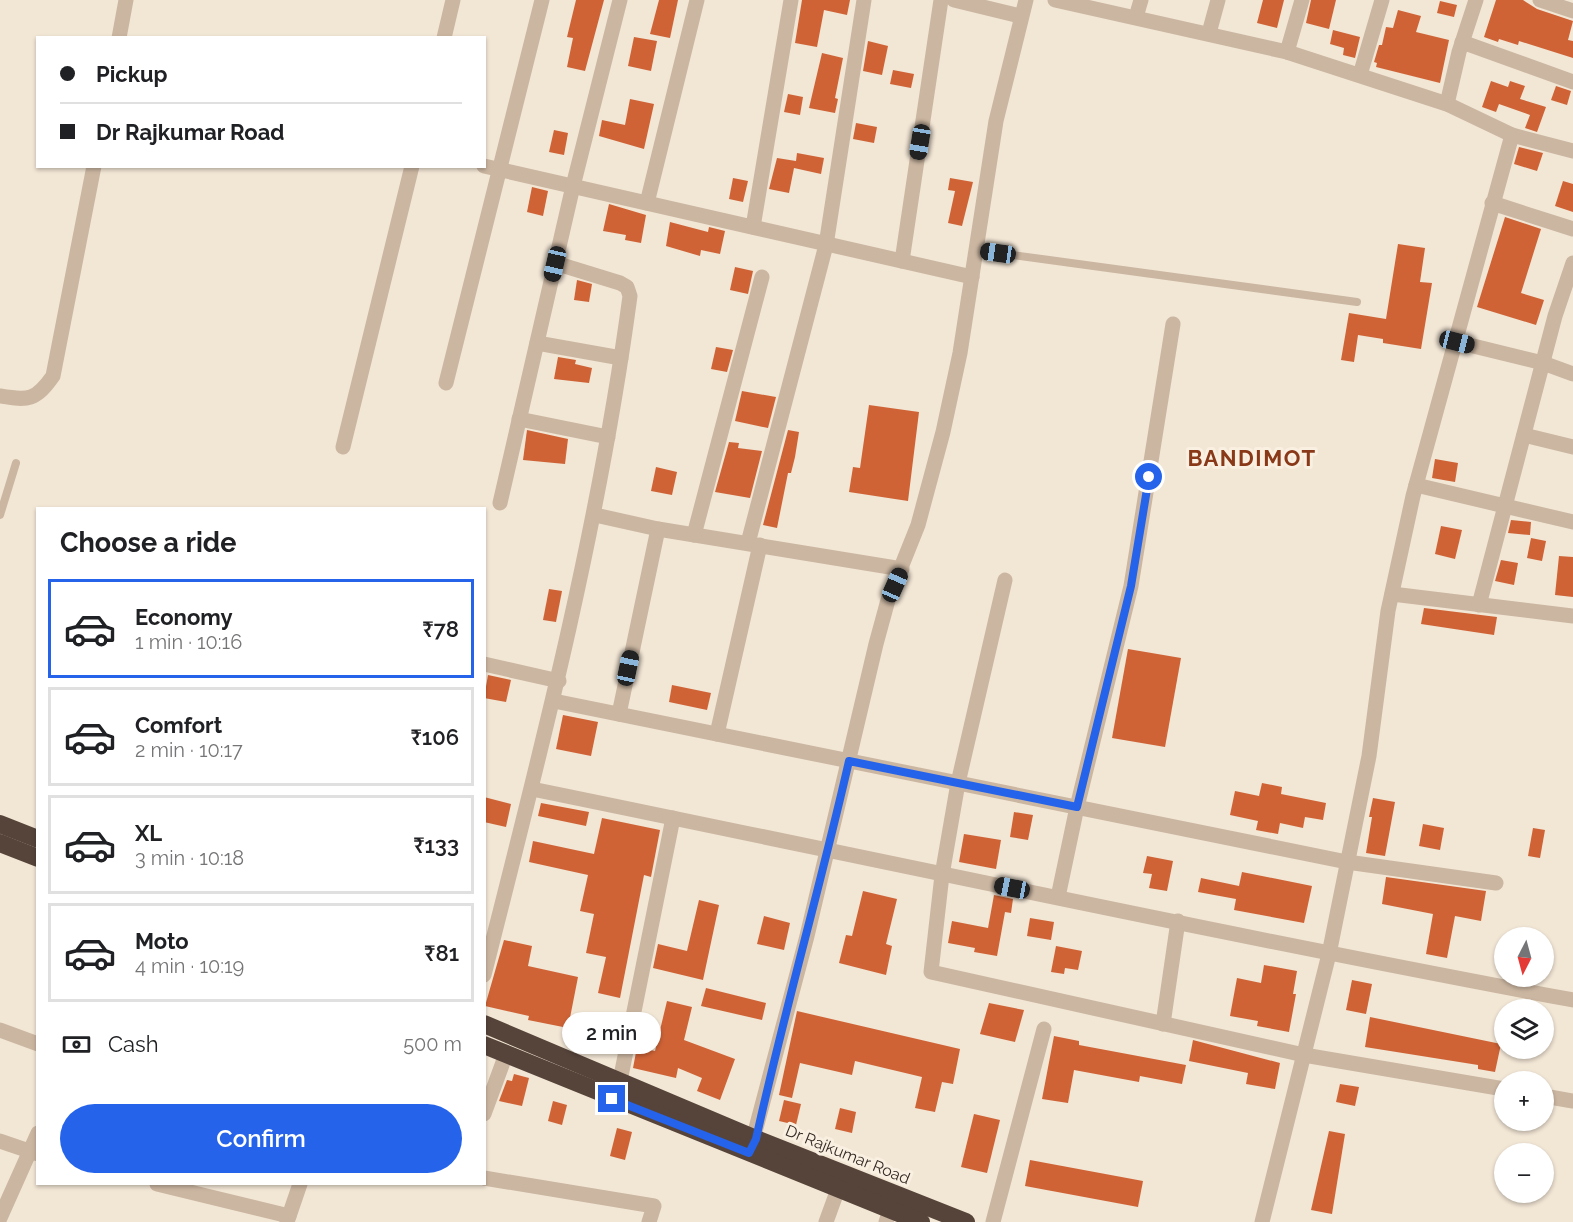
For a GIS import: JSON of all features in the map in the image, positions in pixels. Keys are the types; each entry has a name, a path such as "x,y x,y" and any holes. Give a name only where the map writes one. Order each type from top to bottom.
{"highway":[{"path":"0,824 36,837"},
{"path":"0,843 36,857"},
{"name":"Dr Rajkumar Road","path":"486,1025 620,1081 888,1216 921,1222"},
{"name":"Dr Rajkumar Road","path":"486,1046 752,1146 966,1222"}],"street":[{"path":"119,36 126,0"},
{"path":"444,36 453,0"},
{"path":"446,383 492,167 542,0"},
{"path":"500,503 573,186 620,0"},
{"path":"647,203 697,0"},
{"path":"753,227 791,0"},
{"path":"717,734 754,544 826,245 864,0"},
{"path":"902,261 941,0"},
{"path":"954,0 1020,16"},
{"path":"752,1146 828,850 876,644 888,600 918,525 942,432 960,353 996,121 1020,16 1026,0"},
{"path":"1136,16 1141,0"},
{"path":"1209,33 1218,0"},
{"path":"1287,52 1302,0"},
{"path":"1360,75 1382,0"},
{"path":"1447,104 1462,42 1476,0"},
{"path":"1540,0 1573,11"},
{"path":"1062,1 1287,52 1447,104 1512,135 1573,151"},
{"path":"1462,42 1573,82"},
{"path":"1262,1222 1329,954 1376,716 1392,594 1416,485 1512,135"},
{"path":"492,167 972,277"},
{"path":"0,396 23,400 41,393 54,376 94,168"},
{"path":"342,447 412,168"},
{"path":"1492,203 1573,229"},
{"path":"1479,605 1543,363 1566,305 1573,263"},
{"path":"486,967 559,681 595,515 630,296 627,287 620,283 555,264"},
{"path":"694,535 762,277"},
{"path":"1058,897 1077,807 1131,586 1173,324"},
{"path":"1457,342 1543,363 1573,374"},
{"path":"537,343 621,358"},
{"path":"519,419 608,436"},
{"path":"1524,435 1573,447"},
{"path":"1416,485 1573,522"},
{"path":"595,515 658,529 902,569"},
{"path":"619,714 658,529"},
{"path":"1005,580 958,783 942,875 930,972 1304,1055 1494,1087"},
{"path":"1392,594 1573,616"},
{"path":"486,664 559,681"},
{"path":"554,701 1347,862 1496,884"},
{"path":"532,789 1329,954 1573,1000"},
{"path":"620,1081 673,818"},
{"path":"1163,1024 1178,921"},
{"path":"993,1222 1044,1029"},
{"path":"0,1030 36,1043"},
{"path":"486,1109 506,1054"},
{"path":"1554,1098 1573,1101"},
{"path":"0,1141 33,1153 0,1218"},
{"path":"486,1178 654,1206 649,1222"},
{"path":"161,1185 288,1219 300,1185"},
{"path":"826,1222 838,1189"}],"lane":[{"path":"976,250 1357,302"},
{"path":"0,515 16,463"}],"building":[{"path":"576,0 604,0 585,71 567,67 573,38 567,37"},
{"path":"659,0 678,0 670,38 650,34"},
{"path":"802,0 850,0 847,15 824,10 817,47 795,43"},
{"path":"1263,0 1284,0 1277,28 1257,23"},
{"path":"1311,0 1336,0 1329,29 1306,23"},
{"path":"1496,0 1523,0 1537,9 1573,21 1568,40 1573,41 1573,58 1519,41 1518,45 1484,37"},
{"path":"1440,1 1457,5 1454,17 1437,13"},
{"path":"1398,10 1421,16 1416,32 1449,40 1440,83 1376,67 1377,63 1374,62 1379,45 1382,45 1386,27 1393,28"},
{"path":"1333,30 1360,37 1355,58 1343,55 1344,48 1330,44"},
{"path":"634,37 657,41 651,71 628,66"},
{"path":"868,41 888,46 882,75 863,71"},
{"path":"822,53 843,58 835,98 838,99 835,113 809,108"},
{"path":"893,70 914,74 911,88 890,84"},
{"path":"1491,81 1508,87 1510,81 1525,86 1520,99 1546,107 1537,132 1525,128 1530,115 1499,104 1496,112 1482,107"},
{"path":"1556,86 1571,91 1567,105 1551,100"},
{"path":"788,94 803,97 800,115 784,112"},
{"path":"630,99 654,104 644,149 599,136 602,120 625,125"},
{"path":"856,123 877,127 874,143 853,139"},
{"path":"554,130 568,133 564,155 549,152"},
{"path":"1519,147 1543,153 1537,171 1514,164"},
{"path":"797,153 824,158 821,174 794,168 789,193 769,189 777,158 796,161"},
{"path":"733,178 748,181 743,202 729,199"},
{"path":"950,178 973,182 962,226 948,223 955,191 948,190"},
{"path":"1563,181 1573,184 1573,212 1555,206"},
{"path":"532,187 548,191 543,216 527,212"},
{"path":"609,204 646,215 641,243 625,240 626,235 603,231"},
{"path":"1505,217 1541,229 1521,293 1544,300 1536,325 1477,307"},
{"path":"670,222 708,232 709,227 725,231 720,254 701,250 700,256 666,246"},
{"path":"1398,244 1425,248 1420,282 1432,283 1421,349 1383,343 1383,339 1358,335 1354,362 1341,360 1349,313 1386,319"},
{"path":"735,267 753,271 748,294 730,290"},
{"path":"577,280 592,284 589,302 574,300"},
{"path":"716,347 733,350 727,372 711,369"},
{"path":"558,357 576,360 575,364 592,368 589,383 554,379"},
{"path":"742,391 776,397 768,428 735,421"},
{"path":"869,405 919,412 908,501 849,492 853,467 860,468"},
{"path":"527,430 568,439 565,464 523,460"},
{"path":"788,430 799,432 777,528 763,525"},
{"path":"729,442 739,443 738,448 762,451 750,498 715,492"},
{"path":"1435,459 1458,463 1455,482 1432,478"},
{"path":"656,467 677,472 672,495 651,491"},
{"path":"1511,520 1531,522 1530,535 1508,533"},
{"path":"1441,526 1462,530 1455,559 1435,554"},
{"path":"1531,538 1546,541 1542,561 1527,558"},
{"path":"1559,556 1573,557 1573,597 1555,595"},
{"path":"1501,560 1518,563 1514,585 1495,581"},
{"path":"549,589 562,591 556,622 543,620"},
{"path":"1424,608 1497,617 1494,635 1421,624"},
{"path":"1128,649 1181,658 1165,747 1112,738"},
{"path":"488,675 511,680 506,702 486,698"},
{"path":"672,685 711,693 707,710 669,702"},
{"path":"563,715 598,722 591,756 556,749"},
{"path":"1262,783 1282,787 1281,794 1326,803 1323,820 1305,817 1303,828 1280,823 1278,834 1256,830 1258,821 1230,815 1235,791 1259,796"},
{"path":"486,798 511,804 506,827 486,822"},
{"path":"1373,798 1395,802 1385,856 1366,853"},
{"path":"541,803 589,812 586,826 538,816"},
{"path":"1014,812 1033,815 1028,840 1010,837"},
{"path":"602,818 660,830 651,877 644,875 620,998 598,993 606,957 586,953 594,914 580,911 588,875 529,862 533,841 594,854"},
{"path":"1423,824 1444,828 1440,850 1419,846"},
{"path":"1533,828 1545,830 1540,858 1528,856"},
{"path":"964,834 1001,840 996,869 959,862"},
{"path":"1147,856 1173,861 1167,891 1149,888 1152,874 1143,873"},
{"path":"1242,872 1312,886 1304,923 1234,910 1236,899 1198,892 1201,878 1239,886"},
{"path":"1386,877 1486,891 1481,921 1455,916 1447,958 1426,954 1433,914 1382,904"},
{"path":"863,891 897,899 886,944 892,946 886,975 839,963 846,935 852,936"},
{"path":"994,895 1013,899 1011,913 1005,912 997,956 974,952 975,948 948,943 952,921 988,928"},
{"path":"699,900 719,905 703,980 653,968 658,944 687,951"},
{"path":"764,916 790,923 784,950 757,944"},
{"path":"1030,918 1054,922 1051,940 1027,936"},
{"path":"504,940 532,946 528,966 578,977 568,1028 528,1020 529,1016 486,1006"},
{"path":"1056,946 1082,951 1078,970 1065,968 1064,974 1051,972"},
{"path":"1264,965 1297,971 1293,994 1296,994 1289,1032 1257,1026 1258,1021 1230,1016 1237,978 1261,983"},
{"path":"1352,980 1372,984 1366,1014 1346,1010"},
{"path":"706,988 766,1003 762,1020 701,1006"},
{"path":"667,1001 692,1007 684,1040 735,1059 720,1100 697,1091 702,1078 678,1068 676,1078 633,1068 637,1047 655,1051"},
{"path":"989,1003 1024,1010 1015,1042 980,1034"},
{"path":"797,1011 960,1049 953,1084 942,1082 935,1112 915,1108 922,1077 855,1061 852,1075 800,1063 792,1098 779,1095"},
{"path":"1370,1017 1494,1043 1494,1059 1498,1059 1494,1072 1478,1069 1478,1065 1365,1047"},
{"path":"1054,1036 1079,1041 1079,1045 1186,1065 1182,1084 1140,1076 1139,1082 1074,1070 1068,1103 1042,1099"},
{"path":"1193,1040 1280,1063 1275,1089 1246,1084 1248,1073 1189,1061"},
{"path":"514,1074 529,1078 522,1106 499,1101 507,1080 512,1081"},
{"path":"1340,1084 1359,1087 1355,1106 1336,1102"},
{"path":"784,1100 801,1104 796,1125 779,1121"},
{"path":"553,1101 567,1105 562,1125 548,1121"},
{"path":"840,1108 856,1112 852,1133 835,1129"},
{"path":"974,1114 1000,1120 987,1173 961,1167"},
{"path":"617,1128 632,1132 625,1160 610,1156"},
{"path":"1329,1131 1345,1134 1332,1214 1311,1210"},
{"path":"1030,1160 1143,1181 1138,1207 1025,1186"}],"district":[{"name":"BANDIMOT","path":"1252,458"}],"route":[{"path":"612,1099 749,1153 756,1139 782,1022 807,936 849,761 1077,807 1131,586 1149,477"}]}
